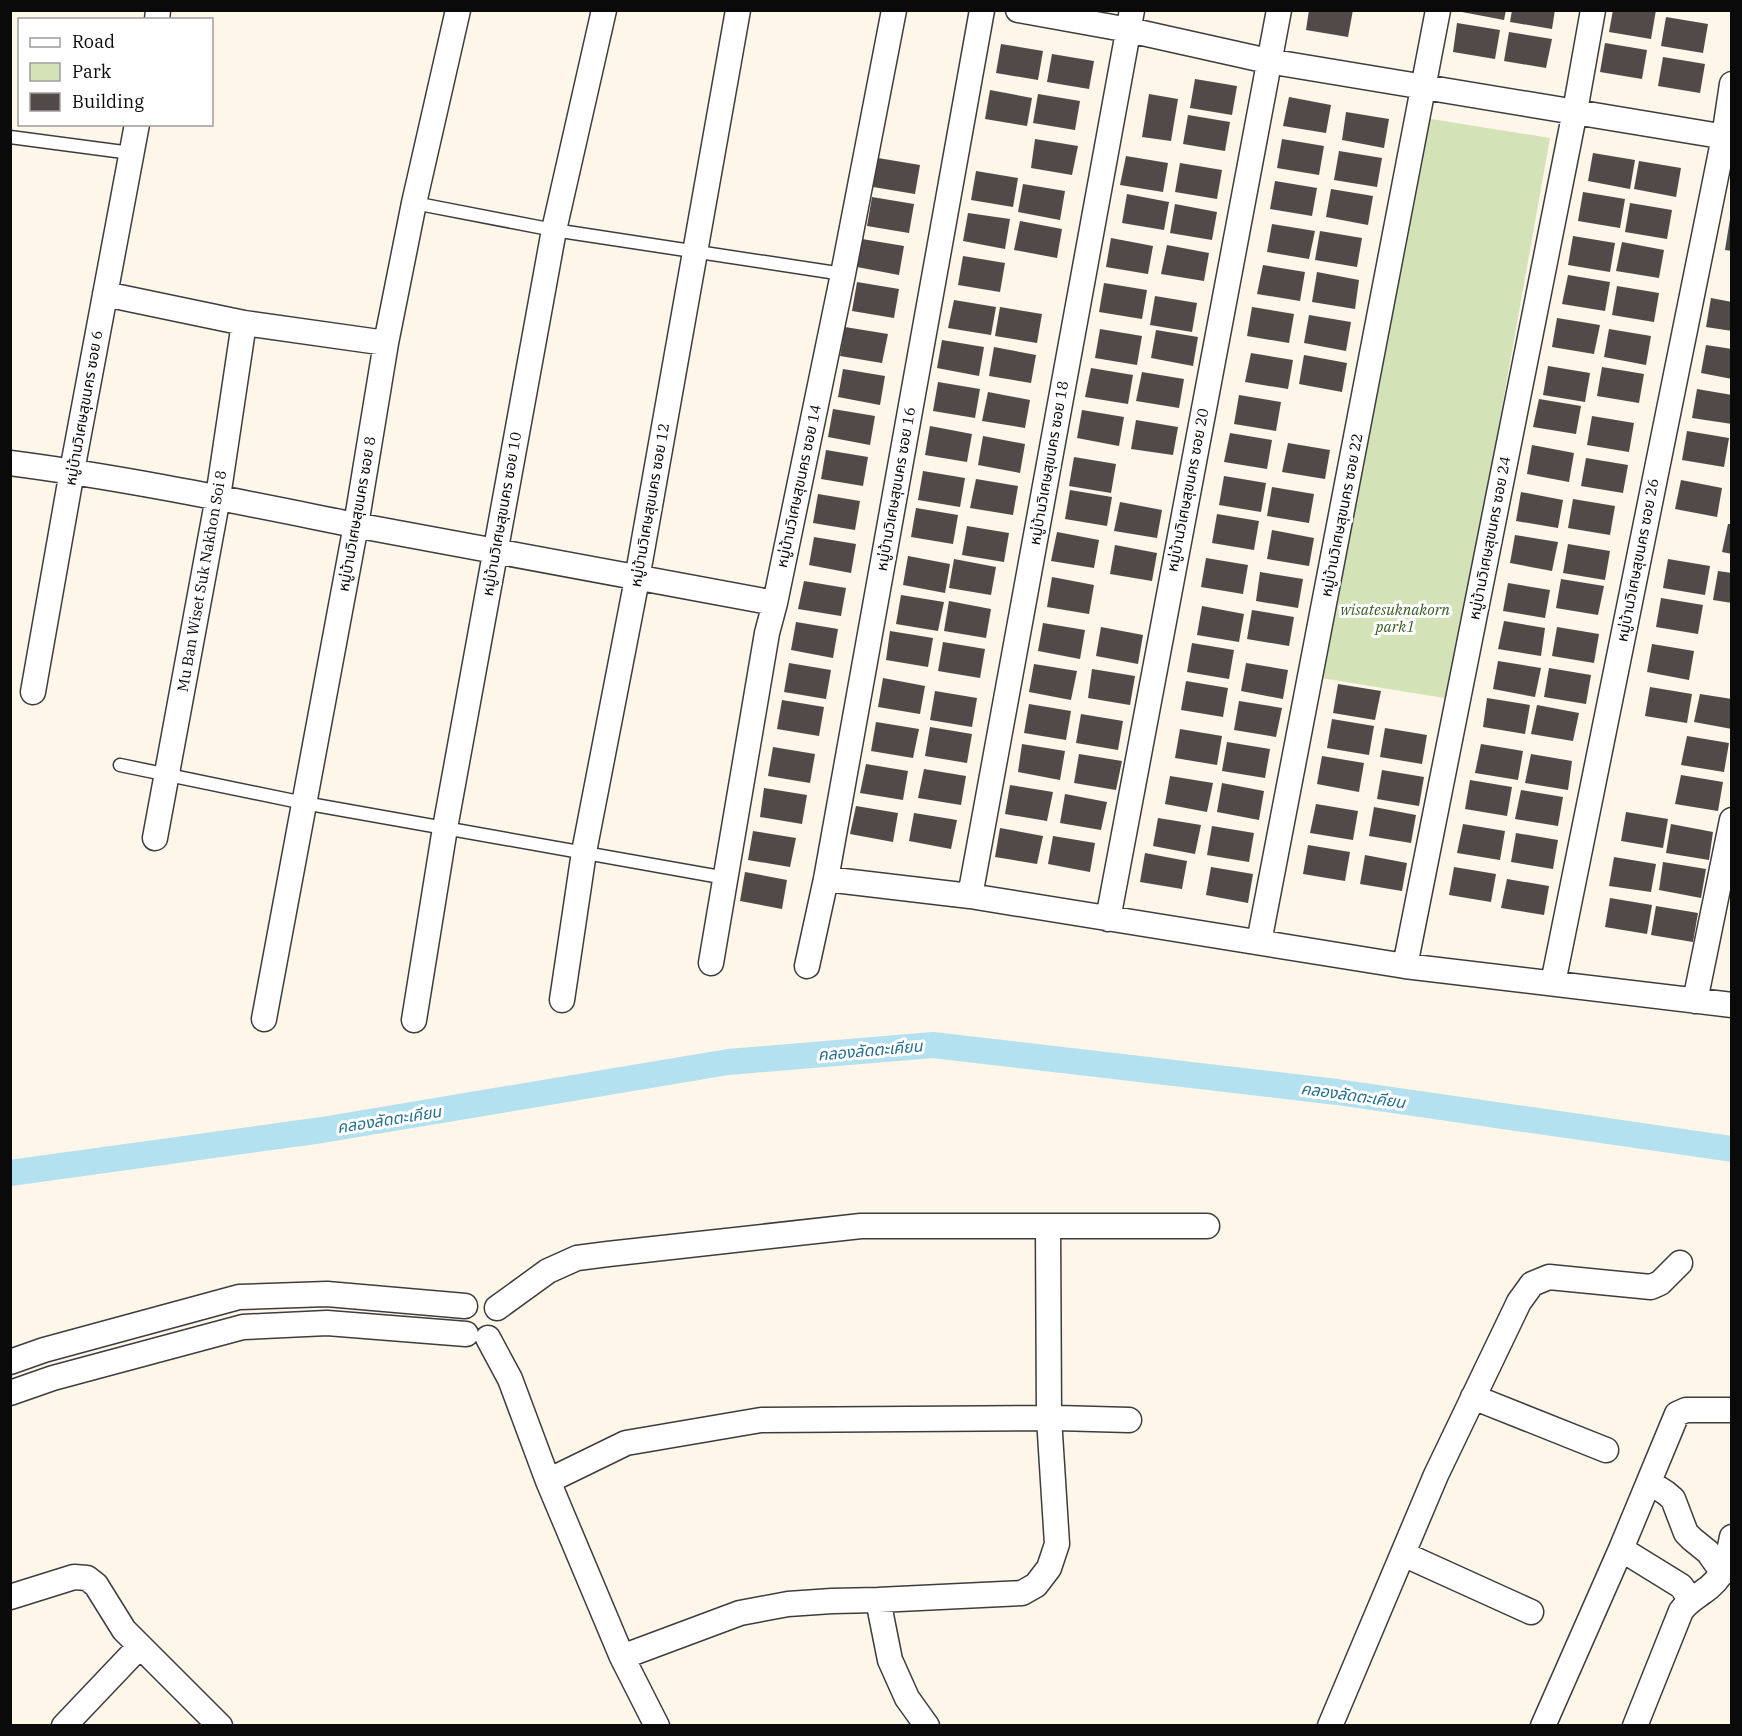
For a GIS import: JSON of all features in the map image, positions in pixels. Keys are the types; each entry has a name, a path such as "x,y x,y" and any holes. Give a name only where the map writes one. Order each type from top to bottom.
{"street":[{"name":"หมู่บ้านวิเศษสุขนคร ซอย 8","path":"264,1019 356,525 386,343 414,203 459,10"},
{"name":"หมู่บ้านวิเศษสุขนคร ซอย 10","path":"414,1020 445,828 554,230 604,10"},
{"name":"หมู่บ้านวิเศษสุขนคร ซอย 12","path":"562,1000 584,852 637,579 738,10"},
{"name":"หมู่บ้านวิเศษสุขนคร ซอย 14","path":"711,963 767,633 843,274 894,10"},
{"name":"หมู่บ้านวิเศษสุขนคร ซอย 16","path":"807,966 826,879 982,10"},
{"path":"1018,10 1131,20 1268,61 1727,137"},
{"name":"หมู่บ้านวิเศษสุขนคร ซอย 20","path":"1107,919 1278,10"},
{"name":"หมู่บ้านวิเศษสุขนคร ซอย 22","path":"1259,942 1438,10"},
{"name":"หมู่บ้านวิเศษสุขนคร ซอย 24","path":"1405,966 1575,111 1593,10"},
{"name":"หมู่บ้านวิเศษสุขนคร ซอย 18","path":"970,896 1131,20"},
{"name":"หมู่บ้านวิเศษสุขนคร ซอย 26","path":"1553,983 1727,137 1731,84"},
{"name":"หมู่บ้านวิเศษสุขนคร ซอย 6","path":"33,692 136,126"},
{"path":"105,294 244,323 386,343"},
{"name":"Mu Ban Wiset Suk Nakhon Soi 8","path":"155,838 218,497 244,323"},
{"path":"10,463 72,471 218,497 637,579 775,603"},
{"path":"1695,1001 1731,820"},
{"path":"826,879 970,896 1405,966 1731,1005"},
{"path":"497,1308 548,1271 577,1258 861,1226 1207,1226"},
{"path":"622,1657 740,1613 788,1604 1022,1593 1036,1586 1049,1568 1057,1544 1049,1418 1048,1226"},
{"path":"1339,1722 1403,1554 1436,1475 1519,1302 1532,1284 1549,1277 1651,1287 1660,1283 1680,1263"},
{"path":"10,1362 44,1350 239,1297 327,1294 465,1306"},
{"path":"257,1297 260,1326"},
{"path":"387,1329 394,1299"},
{"path":"10,1393 53,1378 243,1327 327,1323 477,1336 495,1333 500,1326 500,1317 497,1308 486,1300 478,1299 465,1306 461,1312 462,1328 477,1336 510,1379 548,1480 622,1657 657,1725"},
{"path":"1473,1397 1605,1450"},
{"path":"1543,1725 1621,1549 1677,1414 1686,1410 1731,1410"},
{"path":"548,1480 626,1443 761,1420 1049,1418 1129,1420"},
{"path":"1649,1482 1673,1500 1686,1533 1708,1552 1723,1572"},
{"path":"1635,1725 1681,1611 1723,1572 1727,1563 1731,1538"},
{"path":"1621,1549 1681,1586 1691,1600"},
{"path":"1403,1554 1531,1612"},
{"path":"10,1597 74,1576 87,1578 96,1586 124,1630 220,1725"},
{"path":"878,1600 890,1660 907,1698 927,1725"},
{"path":"64,1725 140,1646"}],"lane":[{"path":"10,137 131,153"},
{"path":"414,203 554,230 843,274"},
{"path":"120,765 304,803 726,878"}],"green space":[{"name":"wisatesuknakorn park1","path":"1419,117 1550,138 1450,699 1315,677"}],"building":[{"path":"1309,10 1353,10 1348,37 1306,30"},
{"path":"1462,10 1506,10 1504,20 1462,12"},
{"path":"1512,10 1555,10 1552,29 1510,22"},
{"path":"1613,10 1656,10 1651,39 1609,32"},
{"path":"1666,17 1708,24 1703,53 1661,46"},
{"path":"1457,23 1500,30 1495,59 1453,52"},
{"path":"1509,32 1552,39 1546,68 1504,61"},
{"path":"1605,43 1647,50 1642,79 1600,72"},
{"path":"1001,44 1043,51 1038,80 996,73"},
{"path":"1052,54 1094,61 1089,89 1047,82"},
{"path":"1663,57 1705,64 1700,93 1658,86"},
{"path":"1195,79 1237,86 1232,115 1190,108"},
{"path":"990,90 1032,98 1027,126 985,119"},
{"path":"1038,94 1080,101 1075,130 1033,123"},
{"path":"1149,94 1178,99 1171,141 1142,137"},
{"path":"1289,97 1331,105 1326,133 1283,126"},
{"path":"1346,112 1389,119 1384,148 1342,140"},
{"path":"1188,115 1230,122 1225,151 1183,144"},
{"path":"1035,139 1078,146 1072,175 1031,168"},
{"path":"1282,139 1324,146 1319,175 1277,168"},
{"path":"1339,151 1382,158 1377,187 1334,180"},
{"path":"1593,153 1635,160 1630,189 1588,181"},
{"path":"1126,156 1168,163 1163,192 1120,185"},
{"path":"878,158 920,165 915,194 873,187"},
{"path":"1639,161 1681,168 1676,197 1634,189"},
{"path":"1180,163 1222,170 1217,199 1175,192"},
{"path":"976,171 1018,178 1013,207 971,200"},
{"path":"1275,181 1317,188 1312,216 1270,209"},
{"path":"1023,184 1065,191 1060,220 1018,212"},
{"path":"1331,189 1373,196 1368,225 1326,217"},
{"path":"1583,192 1625,199 1620,228 1578,221"},
{"path":"1127,194 1169,202 1164,230 1122,223"},
{"path":"872,197 914,204 909,233 867,226"},
{"path":"1630,203 1672,210 1667,239 1625,232"},
{"path":"1175,204 1217,212 1212,240 1170,233"},
{"path":"968,213 1010,219 1005,249 963,241"},
{"path":"1730,219 1732,219 1732,251 1725,250"},
{"path":"1020,221 1062,229 1057,258 1014,250"},
{"path":"1272,224 1315,231 1309,259 1267,252"},
{"path":"1320,231 1362,238 1357,267 1315,260"},
{"path":"1573,236 1615,243 1610,272 1568,265"},
{"path":"1111,238 1153,246 1148,274 1106,267"},
{"path":"862,239 904,246 899,275 857,267"},
{"path":"1622,242 1664,250 1659,278 1616,271"},
{"path":"1167,245 1209,253 1204,281 1161,274"},
{"path":"963,256 1005,263 1000,292 958,285"},
{"path":"1263,265 1305,272 1300,301 1257,294"},
{"path":"1317,272 1359,280 1355,309 1312,302"},
{"path":"1568,275 1610,282 1605,311 1562,304"},
{"path":"857,282 899,289 894,318 852,311"},
{"path":"1104,283 1147,290 1142,319 1099,312"},
{"path":"1617,286 1659,293 1654,322 1612,315"},
{"path":"1155,296 1197,303 1192,332 1150,325"},
{"path":"1711,298 1732,302 1732,331 1706,327"},
{"path":"954,300 996,307 991,335 948,328"},
{"path":"1000,307 1042,314 1037,343 995,336"},
{"path":"1252,307 1294,314 1289,343 1247,336"},
{"path":"1309,315 1351,322 1346,351 1304,343"},
{"path":"1557,318 1600,325 1594,354 1552,347"},
{"path":"845,327 888,334 882,363 840,356"},
{"path":"1100,329 1142,336 1137,365 1095,358"},
{"path":"1609,329 1651,336 1646,365 1604,357"},
{"path":"1156,330 1198,337 1193,366 1151,358"},
{"path":"942,340 984,347 979,376 937,368"},
{"path":"1706,345 1732,349 1732,379 1701,373"},
{"path":"994,347 1036,355 1031,383 989,376"},
{"path":"1251,353 1293,360 1288,389 1245,382"},
{"path":"1304,355 1347,363 1342,392 1299,384"},
{"path":"1548,366 1590,373 1585,402 1543,395"},
{"path":"1602,367 1644,374 1639,403 1597,396"},
{"path":"1091,368 1133,375 1128,404 1085,397"},
{"path":"843,369 885,376 880,405 838,397"},
{"path":"1142,372 1184,379 1179,408 1136,401"},
{"path":"938,382 980,389 975,418 933,411"},
{"path":"1697,389 1732,395 1732,424 1692,418"},
{"path":"988,392 1030,400 1025,428 982,421"},
{"path":"1239,395 1281,402 1276,431 1234,424"},
{"path":"1539,399 1581,406 1576,434 1533,427"},
{"path":"833,409 875,416 870,445 828,437"},
{"path":"1082,410 1124,417 1119,446 1077,438"},
{"path":"1592,416 1634,423 1629,452 1587,445"},
{"path":"1136,420 1178,427 1173,455 1131,449"},
{"path":"930,426 972,434 967,462 925,455"},
{"path":"1687,431 1729,438 1724,467 1682,460"},
{"path":"1230,433 1272,440 1267,469 1224,462"},
{"path":"983,436 1025,444 1020,473 978,465"},
{"path":"1288,443 1330,450 1325,479 1282,472"},
{"path":"1532,445 1574,453 1569,482 1527,474"},
{"path":"826,450 868,457 863,486 821,479"},
{"path":"1074,457 1116,464 1111,493 1069,486"},
{"path":"1586,458 1628,465 1623,493 1581,486"},
{"path":"923,471 965,478 960,507 918,500"},
{"path":"1224,476 1266,483 1261,512 1219,505"},
{"path":"976,479 1018,486 1013,515 970,508"},
{"path":"1681,480 1722,488 1717,517 1675,509"},
{"path":"1272,487 1314,494 1309,523 1267,516"},
{"path":"1070,490 1112,497 1107,526 1065,519"},
{"path":"1521,492 1563,500 1558,528 1516,521"},
{"path":"818,494 860,501 855,530 813,523"},
{"path":"1573,499 1615,506 1610,535 1568,528"},
{"path":"1120,502 1162,510 1157,538 1114,531"},
{"path":"916,508 958,515 953,544 911,537"},
{"path":"1217,514 1259,521 1254,550 1212,543"},
{"path":"1728,524 1732,524 1732,554 1722,552"},
{"path":"967,526 1009,533 1004,562 962,555"},
{"path":"1272,530 1314,538 1309,566 1267,559"},
{"path":"1057,532 1099,540 1094,568 1051,561"},
{"path":"1515,535 1558,542 1552,571 1510,563"},
{"path":"814,537 856,544 851,573 809,565"},
{"path":"1568,544 1610,551 1605,580 1563,573"},
{"path":"1115,545 1157,553 1152,581 1110,574"},
{"path":"908,556 950,564 945,593 903,585"},
{"path":"1206,558 1248,565 1243,594 1201,587"},
{"path":"954,559 996,567 991,595 949,588"},
{"path":"1668,559 1710,566 1705,595 1663,588"},
{"path":"1718,571 1732,573 1732,603 1713,600"},
{"path":"1260,572 1303,579 1298,608 1256,601"},
{"path":"1052,577 1094,585 1089,614 1047,607"},
{"path":"1561,579 1604,586 1598,615 1556,608"},
{"path":"804,581 846,588 841,616 798,609"},
{"path":"1508,583 1550,590 1545,618 1503,611"},
{"path":"901,595 944,602 938,631 896,624"},
{"path":"1661,598 1703,605 1698,634 1656,627"},
{"path":"949,601 991,609 986,638 944,631"},
{"path":"1202,606 1244,614 1239,642 1197,635"},
{"path":"1252,610 1294,617 1289,646 1247,639"},
{"path":"1504,621 1545,628 1541,656 1498,649"},
{"path":"796,622 838,629 833,658 791,650"},
{"path":"1043,623 1085,630 1080,659 1038,651"},
{"path":"1101,627 1143,635 1138,664 1096,656"},
{"path":"1557,627 1599,634 1594,663 1552,656"},
{"path":"890,631 933,638 928,667 886,660"},
{"path":"943,642 985,649 980,678 938,671"},
{"path":"1192,643 1234,650 1229,679 1187,672"},
{"path":"1652,644 1694,651 1689,680 1647,672"},
{"path":"1498,661 1541,668 1535,697 1493,689"},
{"path":"789,663 831,670 826,699 784,692"},
{"path":"1246,663 1288,670 1283,699 1241,691"},
{"path":"1034,664 1077,671 1071,700 1029,692"},
{"path":"1549,668 1591,675 1586,704 1544,697"},
{"path":"1092,669 1135,676 1130,705 1088,698"},
{"path":"883,678 925,686 920,714 878,707"},
{"path":"1186,681 1228,688 1223,717 1181,710"},
{"path":"1338,684 1381,691 1375,720 1333,713"},
{"path":"1650,687 1692,694 1687,723 1645,716"},
{"path":"935,691 977,698 972,727 930,720"},
{"path":"1700,694 1732,699 1732,729 1694,722"},
{"path":"1487,698 1530,705 1525,734 1483,727"},
{"path":"782,700 824,707 819,736 777,729"},
{"path":"1239,701 1282,708 1276,737 1234,730"},
{"path":"1029,704 1071,711 1066,740 1024,733"},
{"path":"1537,705 1579,713 1573,741 1531,734"},
{"path":"1081,714 1123,721 1118,750 1076,743"},
{"path":"1332,719 1374,726 1369,755 1327,748"},
{"path":"876,722 919,729 913,758 871,751"},
{"path":"930,727 972,734 967,763 925,756"},
{"path":"1385,728 1427,735 1422,764 1380,757"},
{"path":"1180,729 1222,736 1217,765 1175,758"},
{"path":"1687,736 1729,743 1724,772 1681,765"},
{"path":"1227,742 1270,749 1265,778 1222,771"},
{"path":"1022,744 1065,751 1060,780 1018,772"},
{"path":"1481,744 1523,751 1518,780 1475,773"},
{"path":"773,747 815,754 810,783 768,776"},
{"path":"1079,754 1122,761 1116,790 1074,783"},
{"path":"1531,754 1572,761 1568,790 1525,783"},
{"path":"1322,756 1364,763 1359,792 1317,784"},
{"path":"866,764 908,771 903,800 860,793"},
{"path":"924,769 966,776 961,805 918,798"},
{"path":"1382,770 1424,777 1419,806 1377,799"},
{"path":"1681,775 1723,782 1718,811 1675,804"},
{"path":"1170,776 1213,783 1207,812 1165,804"},
{"path":"1470,780 1512,787 1507,816 1465,809"},
{"path":"1222,783 1264,791 1259,820 1217,812"},
{"path":"1010,785 1053,792 1047,821 1005,814"},
{"path":"764,788 807,795 802,824 760,817"},
{"path":"1521,790 1563,797 1558,826 1515,819"},
{"path":"1065,794 1107,802 1101,830 1060,823"},
{"path":"1316,804 1358,811 1353,840 1310,833"},
{"path":"856,806 898,813 893,842 850,834"},
{"path":"1374,807 1416,815 1411,843 1369,836"},
{"path":"1626,812 1668,819 1663,848 1621,841"},
{"path":"914,813 957,820 951,849 909,841"},
{"path":"1158,818 1201,825 1195,854 1153,846"},
{"path":"1463,824 1505,831 1500,860 1457,853"},
{"path":"1671,824 1713,832 1709,860 1666,853"},
{"path":"1212,826 1254,833 1249,862 1207,855"},
{"path":"1000,828 1043,836 1037,864 995,857"},
{"path":"753,831 796,838 790,867 748,860"},
{"path":"1516,833 1558,840 1553,869 1511,862"},
{"path":"1053,836 1095,843 1090,872 1048,864"},
{"path":"1308,845 1350,852 1345,881 1303,874"},
{"path":"1145,853 1187,861 1182,889 1140,882"},
{"path":"1365,855 1407,863 1402,891 1360,884"},
{"path":"1614,857 1656,864 1651,892 1609,886"},
{"path":"1663,862 1706,869 1701,898 1659,890"},
{"path":"1211,867 1253,874 1248,903 1206,895"},
{"path":"1454,867 1496,874 1491,902 1449,895"},
{"path":"745,872 787,880 782,909 740,901"},
{"path":"1507,879 1549,886 1544,915 1501,908"},
{"path":"1610,898 1652,905 1647,934 1605,927"},
{"path":"1656,906 1698,913 1693,942 1651,935"}],"waterway":[{"name":"คลองลัดตะเคียน","path":"10,1173 322,1130 728,1062 933,1045 1337,1092 1732,1149"}]}
